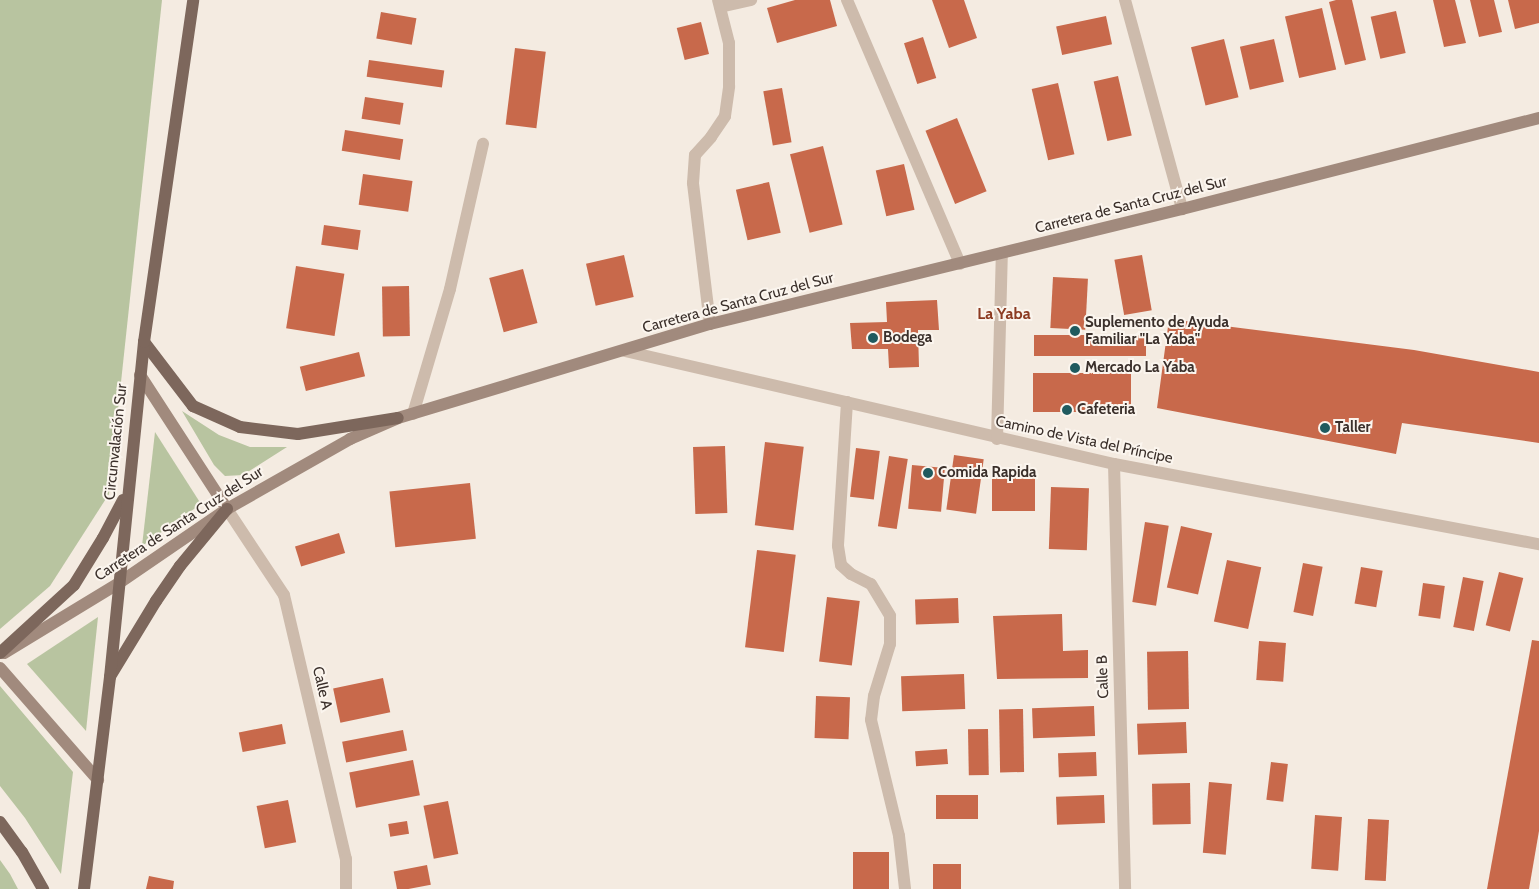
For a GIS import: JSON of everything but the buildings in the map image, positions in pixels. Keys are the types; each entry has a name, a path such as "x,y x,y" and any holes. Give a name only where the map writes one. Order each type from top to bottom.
{"main road":[{"name":"Circunvalación Sur","path":"84,889 110,677 127,493 144,342 193,0"},
{"name":"Carretera de Santa Cruz del Sur","path":"0,654 119,583 227,509 350,439 398,418 626,351 710,324 1182,209 1539,118"},
{"path":"144,342 194,406 240,427 298,434 398,418"},
{"path":"110,677 156,600 180,566 227,509 140,375"},
{"path":"0,654 74,585 103,538 127,493"},
{"path":"0,668 98,780"},
{"path":"0,822 22,852 43,889"}],"street":[{"path":"710,324 693,183 695,155 720,123 726,106 729,86 729,43 719,4 751,0"},
{"path":"847,0 960,264"},
{"path":"1125,0 1182,209"},
{"path":"413,414 450,289 483,144"},
{"path":"997,439 1002,253"},
{"name":"Camino de Vista del Príncipe","path":"626,351 997,439 1114,464 1539,544"},
{"path":"847,402 838,546 841,565 851,574 871,584 890,616 890,644 874,696 870,720 900,836 905,889"},
{"name":"Calle B","path":"1114,464 1125,889"},
{"name":"Calle A","path":"227,509 284,595 346,859 346,889"}],"green space":[{"path":"0,0 162,0 109,494 50,586 0,629"},
{"path":"182,411 219,435 250,447 287,447 243,475 225,476 214,465"},
{"path":"155,432 201,504 142,546"},
{"path":"98,617 86,731 27,664"},
{"path":"0,686 73,772 61,874 25,818 0,786"},
{"path":"0,860 10,874 18,889 0,889"}],"place":[{"name":"Suplemento de Ayuda Familiar \"La Yaba\"","path":"1075,331"},
{"name":"Bodega","path":"873,338"},
{"name":"Mercado La Yaba","path":"1075,368"},
{"name":"Cafeteria","path":"1067,410"},
{"name":"Taller","path":"1325,428"},
{"name":"Comida Rapida","path":"928,473"}],"district":[{"name":"La Yaba","path":"1004,314"}]}
